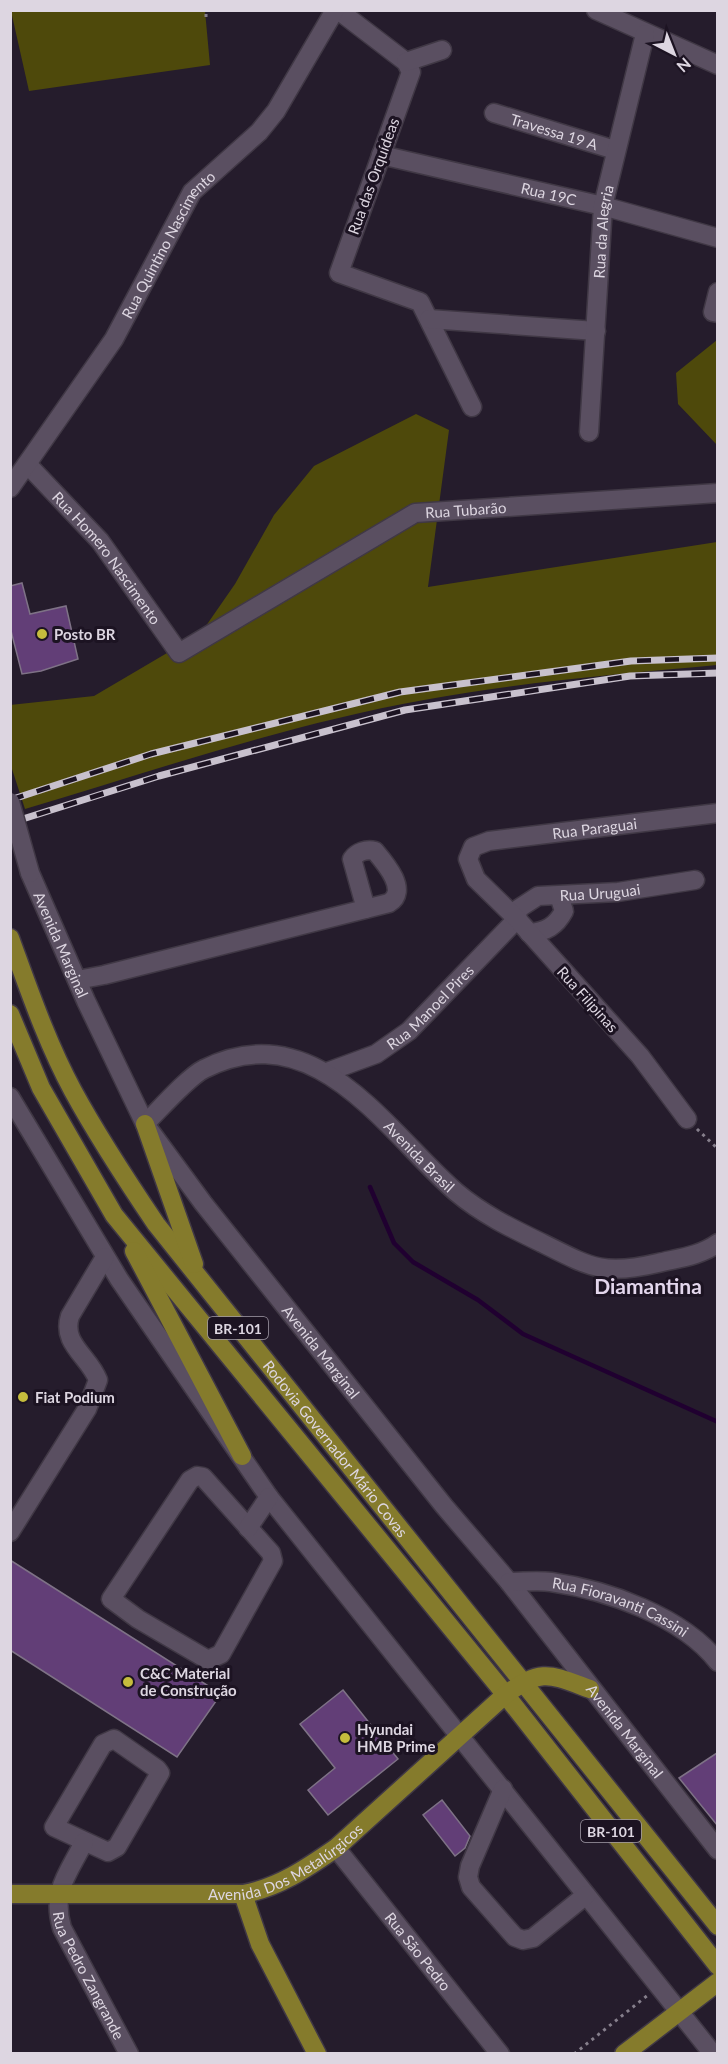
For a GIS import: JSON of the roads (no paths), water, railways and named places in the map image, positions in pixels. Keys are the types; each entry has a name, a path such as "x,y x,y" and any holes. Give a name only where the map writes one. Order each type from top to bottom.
{"main road":[{"name":"Rodovia Governador Mário Covas","path":"10,938 39,1020 72,1090 117,1166 156,1224 717,1926"},
{"name":"Rodovia Governador Mário Covas","path":"10,1014 41,1088 114,1215 505,1695 717,1966"},
{"path":"145,1124 200,1280"},
{"path":"114,1215 242,1456"},
{"path":"524,1682 542,1675 557,1677 590,1689"},
{"name":"Avenida Dos Metalúrgicos","path":"10,1893 243,1894 263,1891 306,1869 336,1848 505,1695 524,1682"},
{"path":"243,1894 260,1944 317,2054"},
{"path":"624,2054 717,1982"}],"street":[{"path":"336,10 406,62 442,50"},
{"name":"Rua Quintino Nascimento","path":"10,488 114,339 192,192 260,132 276,111 336,10"},
{"path":"596,10 717,65"},
{"name":"Rua da Alegria","path":"589,432 603,206 645,34"},
{"name":"Rua das Orquídeas","path":"406,62 411,72 339,273 420,302 472,407"},
{"name":"Travessa 19 A","path":"494,113 615,150"},
{"name":"Rua 19C","path":"381,155 603,206 717,238"},
{"path":"715,312 717,292"},
{"path":"429,319 596,331"},
{"name":"Rua Homero Nascimento","path":"28,465 100,541 179,653"},
{"name":"Rua Tubarão","path":"179,653 415,513 717,493"},
{"name":"Avenida Marginal","path":"10,802 30,873 77,980 145,1124 203,1203 415,1469 509,1582 717,1850"},
{"name":"Rua Paraguai","path":"473,847 489,841 717,813"},
{"name":"Rua Filipinas","path":"473,847 468,859 476,879 523,926 640,1056 687,1119"},
{"name":"Rua Uruguai","path":"523,926 518,909 538,896 559,897 650,888 694,880"},
{"path":"523,926 544,932 559,921 564,911 559,897"},
{"path":"77,980 366,909"},
{"name":"Rua Manoel Pires","path":"327,1072 376,1054 409,1030 523,926"},
{"name":"Avenida Brasil","path":"145,1124 203,1069 246,1055 276,1054 327,1072 352,1090 455,1191 485,1214 590,1266 615,1270 635,1268 714,1252"},
{"path":"10,1097 105,1257 165,1350 269,1497 713,2054"},
{"path":"10,1532 87,1409 98,1380 69,1339 67,1326 70,1316 105,1257"},
{"path":"196,1476 203,1477 248,1528 271,1553 273,1561 221,1654 215,1659 208,1660 113,1604 111,1599 190,1479 196,1476"},
{"path":"248,1528 269,1497"},
{"name":"Rua Fioravanti Cassini","path":"509,1582 548,1582 598,1591 671,1622 704,1644 717,1662"},
{"path":"114,1739 158,1769 159,1778 114,1850 108,1852 84,1842 56,1830 54,1824 102,1744 114,1739"},
{"path":"503,1789 470,1866 468,1877 471,1887 515,1937 523,1940 533,1938 586,1895"},
{"path":"57,1894 84,1842"},
{"name":"Rua São Pedro","path":"336,1848 500,2054"},
{"name":"Rua Pedro Zangrande","path":"57,1894 62,1928 129,2054"}],"waterway":[{"path":"370,1187 394,1243 413,1262 478,1300 523,1334 718,1422"}],"railway":[{"path":"10,800 151,754 400,692 631,661 718,658"},
{"path":"10,823 159,776 405,710 630,676 718,673"}],"place":[{"name":"Posto BR","path":"42,634"},
{"name":"Fiat Podium","path":"23,1397"},
{"name":"C&C Material de Construção","path":"128,1682"},
{"name":"Hyundai HMB Prime","path":"345,1738"}],"district":[{"name":"Diamantina","path":"648,1285"}]}
